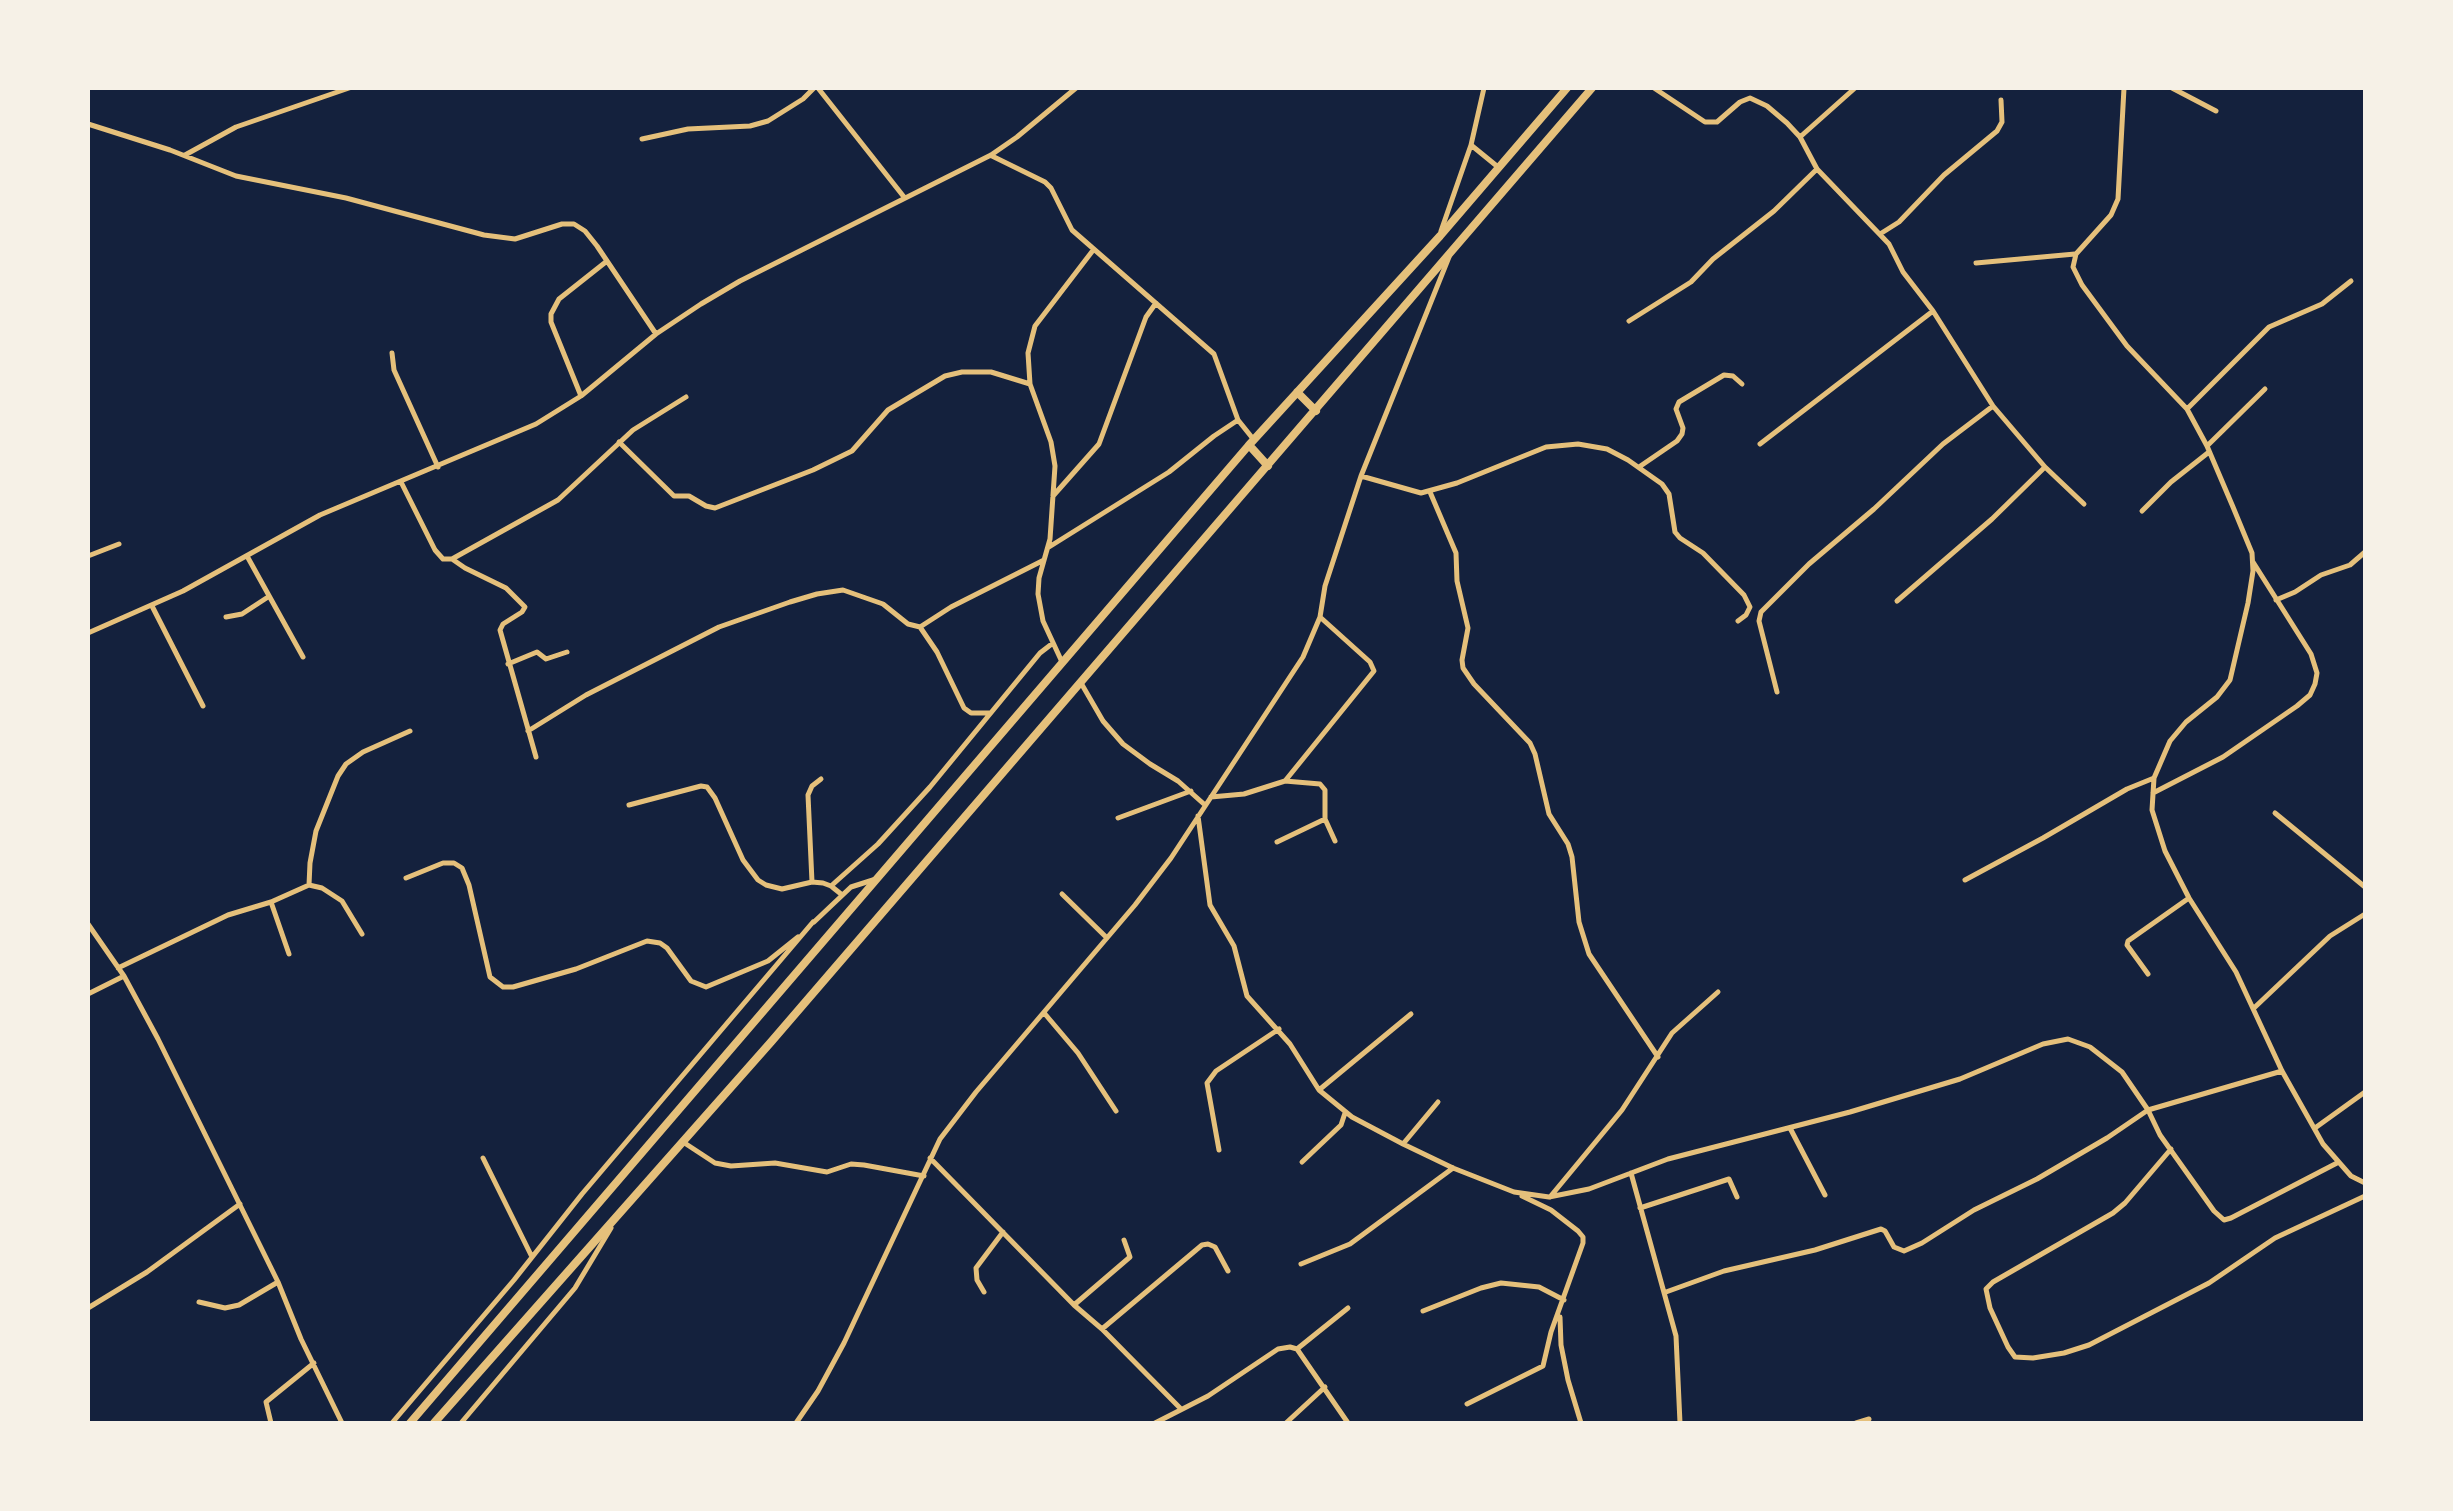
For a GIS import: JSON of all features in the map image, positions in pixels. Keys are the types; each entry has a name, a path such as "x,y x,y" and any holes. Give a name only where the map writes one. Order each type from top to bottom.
{"highway":[{"path":"434,1423 683,1142 1592,88"},
{"path":"410,1423 1252,442 1440,236 1564,90"},
{"path":"1297,392 1316,411"},
{"path":"1252,442 1268,466"}],"street":[{"path":"184,155 236,127 349,88"},
{"path":"642,139 688,129 750,126 768,121 816,88 904,197"},
{"path":"88,633 152,606 320,515 536,424 581,396 656,334 740,281 991,155 1076,88"},
{"path":"1440,236 1471,145 1484,88"},
{"path":"1654,88 1700,120 1712,124 1750,98 1773,111 1800,137 1817,169 1893,249 1903,272 1933,311 1993,406 2045,467 2084,504"},
{"path":"1800,137 1855,88"},
{"path":"2124,88 2118,199 2111,215 2076,254 2073,267 2082,285 2127,346 2187,409 2208,449 2253,562 2294,625 2317,673 2310,695 2223,757 2152,794"},
{"path":"2172,88 2216,111"},
{"path":"1880,234 1899,222 1944,175 1997,131 2002,122 2001,100"},
{"path":"88,124 184,155 236,176 346,198 484,235 515,239 562,224 574,224 589,235 656,334"},
{"path":"1471,145 1499,168"},
{"path":"991,155 1045,182 1072,230 1216,356 1238,420 1252,442"},
{"path":"1629,321 1691,282 1713,259 1774,211 1817,169"},
{"path":"1062,663 1043,621 1038,594 1039,578 1048,548 1054,453 1030,384 1028,353 1035,326 1094,249"},
{"path":"1976,263 2076,254"},
{"path":"796,1423 833,1365 930,1158 953,1119 1045,1014 1162,870 1303,657 1320,617 1329,571 1361,476 1449,257"},
{"path":"581,396 551,322 551,314 559,299 607,261"},
{"path":"2187,409 2269,327 2322,304 2351,281"},
{"path":"1053,496 1099,444 1146,317 1156,303"},
{"path":"1760,444 1933,311"},
{"path":"392,353 394,370 438,467"},
{"path":"619,442 674,496 689,496 715,508 813,470 852,451 888,410 945,376 962,372 991,372 1030,384"},
{"path":"1639,467 1677,441 1682,434 1676,409 1679,402 1724,375 1733,376 1742,384"},
{"path":"2142,511 2208,449 2265,389"},
{"path":"401,482 435,550 443,559 452,559 558,500 633,430 686,397"},
{"path":"1777,692 1759,621 1761,612 1809,564 1943,444 1993,406"},
{"path":"1048,548 1169,472 1238,420"},
{"path":"1361,476 1410,491 1430,492 1562,444 1607,449 1662,484 1669,494 1675,532 1703,553 1744,595 1750,607 1738,621"},
{"path":"1897,601 1971,538 2045,467"},
{"path":"1430,492 1456,553 1457,581 1468,628 1463,668 1474,684 1530,743 1549,814 1568,844 1572,857 1579,922 1589,954 1658,1057"},
{"path":"88,556 119,544"},
{"path":"2276,600 2321,575 2350,565 2365,552"},
{"path":"247,556 303,657"},
{"path":"452,559 506,588 523,604 522,612 500,628 536,757"},
{"path":"920,627 951,607 1044,560"},
{"path":"2253,562 2248,603 2230,680 2217,697 2170,741 2154,778 2152,810 2157,830 2189,898 2236,972 2282,1071 2337,1163 2351,1176 2365,1183"},
{"path":"528,731 586,695 719,627 817,594 843,590 883,604 908,624 920,627 937,652 964,708 971,713 990,713"},
{"path":"226,617 242,614 268,597"},
{"path":"152,606 203,706"},
{"path":"1285,781 1374,671 1370,662 1320,617"},
{"path":"831,886 878,844 930,787 1042,650 1053,643"},
{"path":"508,664 539,652 546,659 567,652"},
{"path":"1081,683 1103,721 1123,744 1191,791 1205,805"},
{"path":"309,885 316,831 338,776 346,764 363,752 410,731"},
{"path":"1965,880 2127,789 2154,778"},
{"path":"812,882 808,795 812,786 821,779"},
{"path":"1210,797 1244,794 1285,781 1324,786 1325,819 1335,841"},
{"path":"629,805 707,787 743,860 758,880 782,889 812,882 831,886 841,894"},
{"path":"1118,818 1191,791"},
{"path":"2275,813 2365,887"},
{"path":"1198,816 1210,905 1234,946 1247,996 1258,1011 1279,1029 1319,1090 1345,1112 1403,1144 1551,1210 1582,1234 1583,1243 1551,1332 1547,1359 1541,1368 1467,1404"},
{"path":"1277,842 1325,819"},
{"path":"406,878 443,863 454,863 462,868 469,885 490,977 503,987 576,969 647,941 660,943 667,948 691,981 706,987 768,961 841,894 861,883 877,879"},
{"path":"118,968 199,927 309,885 322,888 342,901 362,934"},
{"path":"1062,894 1107,938"},
{"path":"2148,974 2127,945 2128,941 2189,898"},
{"path":"271,902 289,954"},
{"path":"2254,1008 2330,936 2365,914"},
{"path":"392,1423 813,922"},
{"path":"88,924 124,976 158,1039 278,1282 301,1339 342,1423"},
{"path":"88,994 124,976"},
{"path":"1549,1197 1604,1134 1672,1033 1718,992"},
{"path":"1045,1014 1078,1053 1116,1111"},
{"path":"1319,1090 1411,1014"},
{"path":"1219,1150 1207,1083 1216,1071 1279,1029"},
{"path":"1514,1192 1549,1197 1589,1189 1668,1159 1960,1079 2043,1044 2068,1039 2090,1047 2122,1072 2148,1110 2160,1135 2214,1211 2224,1220 2337,1163"},
{"path":"1666,1292 1724,1271 1815,1250 1881,1229 1894,1247 1904,1251 1974,1210 2037,1179 2148,1110 2282,1071"},
{"path":"2315,1128 2365,1092"},
{"path":"1403,1144 1438,1102"},
{"path":"1302,1162 1341,1125 1345,1112"},
{"path":"1790,1128 1825,1195"},
{"path":"683,1142 715,1163 775,1163 827,1172 851,1164 924,1176"},
{"path":"2171,1149 2113,1213 1993,1282 1986,1289 1990,1308 2015,1357 2033,1358 2064,1353 2089,1345 2209,1283 2275,1238 2365,1196"},
{"path":"483,1158 533,1258"},
{"path":"930,1158 1181,1409"},
{"path":"1301,1264 1350,1244 1453,1168"},
{"path":"1631,1173 1666,1292 1677,1347 1680,1423"},
{"path":"1640,1208 1729,1179 1737,1197"},
{"path":"88,1308 147,1272 240,1204"},
{"path":"464,1422 575,1288 620,1213"},
{"path":"984,1292 977,1280 976,1268 1003,1232"},
{"path":"1074,1305 1130,1257 1124,1240"},
{"path":"1102,1329 1202,1245 1215,1247 1228,1271"},
{"path":"199,1302 225,1308 239,1305 278,1282"},
{"path":"1423,1311 1501,1283 1539,1287 1564,1300"},
{"path":"1155,1423 1208,1396 1278,1349 1297,1349 1348,1308"},
{"path":"1561,1308 1561,1345 1581,1423"},
{"path":"1297,1349 1348,1423"},
{"path":"271,1423 266,1402 314,1363"},
{"path":"1286,1423 1325,1387"},
{"path":"1856,1423 1869,1419"}]}
